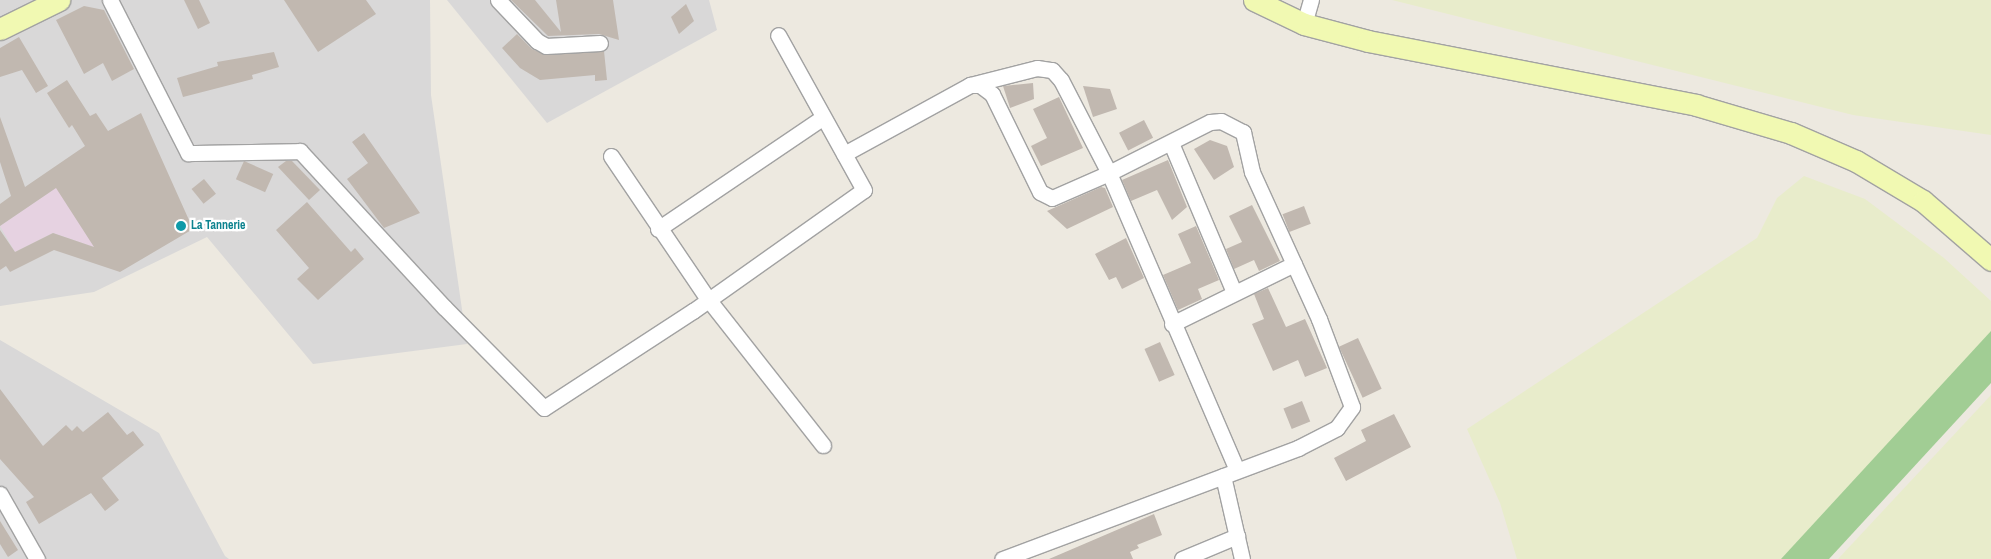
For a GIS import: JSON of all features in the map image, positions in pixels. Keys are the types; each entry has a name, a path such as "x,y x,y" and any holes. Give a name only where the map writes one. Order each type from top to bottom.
{"main road":[{"path":"0,30 33,6 59,0"},
{"path":"1254,0 1304,24 1368,41 1696,105 1791,133 1856,161 1923,201 1991,260"}],"street":[{"path":"110,0 188,153 300,151 444,307 544,408 708,299 864,190 822,118 778,35"},
{"path":"498,0 536,41 546,46 600,43"},
{"path":"1304,24 1311,0"},
{"path":"844,154 970,85 1037,68 1052,70 1061,80 1109,173 1172,324 1230,473 1237,536 1242,559"},
{"path":"970,85 980,85 992,94 1040,192 1052,198 1109,173 1210,122 1221,121 1243,132 1252,172 1294,264 1352,407 1349,415 1337,428 1298,448 1006,558"},
{"path":"658,229 822,118"},
{"path":"1171,143 1234,292"},
{"path":"611,156 658,229 708,299 823,445"},
{"path":"1172,324 1294,264"},
{"path":"0,494 32,557"},
{"path":"1182,559 1237,536"}],"shaded area":[{"path":"0,0 430,0 431,95 467,344 313,364 207,237 94,292 0,306"},
{"path":"447,0 709,0 717,30 547,123"},
{"path":"139,131 120,256 53,233 15,252 0,226"},
{"path":"0,340 159,433 225,556 229,559 0,559"}],"green space":[{"path":"1392,0 1991,0 1991,135 1853,115"},
{"path":"1804,176 1865,199 1944,258 1991,301 1991,333 1782,559 1517,559 1500,503 1467,429 1757,238 1777,198"},
{"path":"1991,331 1991,383 1829,559 1781,559"},
{"path":"1991,395 1991,559 1838,559"}],"building":[{"path":"184,0 199,0 210,23 198,29"},
{"path":"284,0 366,0 376,14 318,52"},
{"path":"511,0 535,0 561,32 556,0 613,0 619,40 599,34 548,36"},
{"path":"686,4 694,21 679,34 671,17"},
{"path":"84,6 104,10 134,69 112,81 103,63 84,74 56,20"},
{"path":"517,34 532,49 546,55 604,51 607,80 595,81 595,75 540,80 520,68 502,48"},
{"path":"19,37 48,86 36,93 22,70 0,77 0,48"},
{"path":"274,52 279,67 252,75 253,79 183,97 177,78 218,66 217,62"},
{"path":"67,80 90,116 96,113 108,131 141,113 193,229 120,272 54,250 10,272 6,266 0,270 0,230 15,252 53,233 94,247 56,188 0,226 0,204 11,196 0,162 0,117 25,187 85,146 72,125 69,128 47,93"},
{"path":"1033,83 1034,99 1010,108 1003,86"},
{"path":"1083,86 1110,89 1117,109 1093,117"},
{"path":"1059,97 1083,148 1041,166 1031,146 1047,138 1033,109"},
{"path":"1144,120 1153,138 1128,151 1119,133"},
{"path":"364,133 420,213 384,228 347,179 368,163 352,142"},
{"path":"1210,140 1227,146 1234,167 1214,180 1194,149"},
{"path":"1168,160 1187,207 1172,220 1157,190 1131,201 1122,180"},
{"path":"244,161 273,174 265,192 236,179"},
{"path":"286,161 292,161 320,190 309,200 278,167"},
{"path":"204,179 216,194 204,204 192,189"},
{"path":"1101,187 1105,188 1113,207 1067,229 1047,211"},
{"path":"307,202 351,252 355,248 364,259 318,300 297,279 309,268 276,230"},
{"path":"1252,205 1280,261 1259,271 1254,260 1234,269 1226,249 1242,242 1229,216"},
{"path":"1304,206 1311,224 1289,232 1283,214"},
{"path":"1196,226 1219,280 1198,289 1202,299 1178,310 1163,275 1191,263 1178,234"},
{"path":"1126,238 1144,278 1122,289 1116,277 1109,280 1095,254"},
{"path":"1268,288 1286,327 1305,319 1327,368 1305,377 1298,360 1273,371 1252,324 1264,319 1254,294"},
{"path":"1358,338 1382,389 1363,398 1339,347"},
{"path":"1160,342 1175,375 1159,382 1144,349"},
{"path":"0,389 43,446 66,425 72,431 77,426 83,432 108,412 127,435 133,431 144,445 102,478 119,500 105,511 91,493 39,524 26,502 34,497 0,459"},
{"path":"1302,401 1310,421 1292,429 1283,408"},
{"path":"1394,414 1411,447 1346,481 1334,458 1366,441 1361,430"},
{"path":"1154,514 1162,535 1137,545 1139,548 1130,552 1133,559 1049,559"},
{"path":"0,521 18,550 8,557 0,544"}],"place":[{"name":"La Tannerie","path":"181,226"}]}
